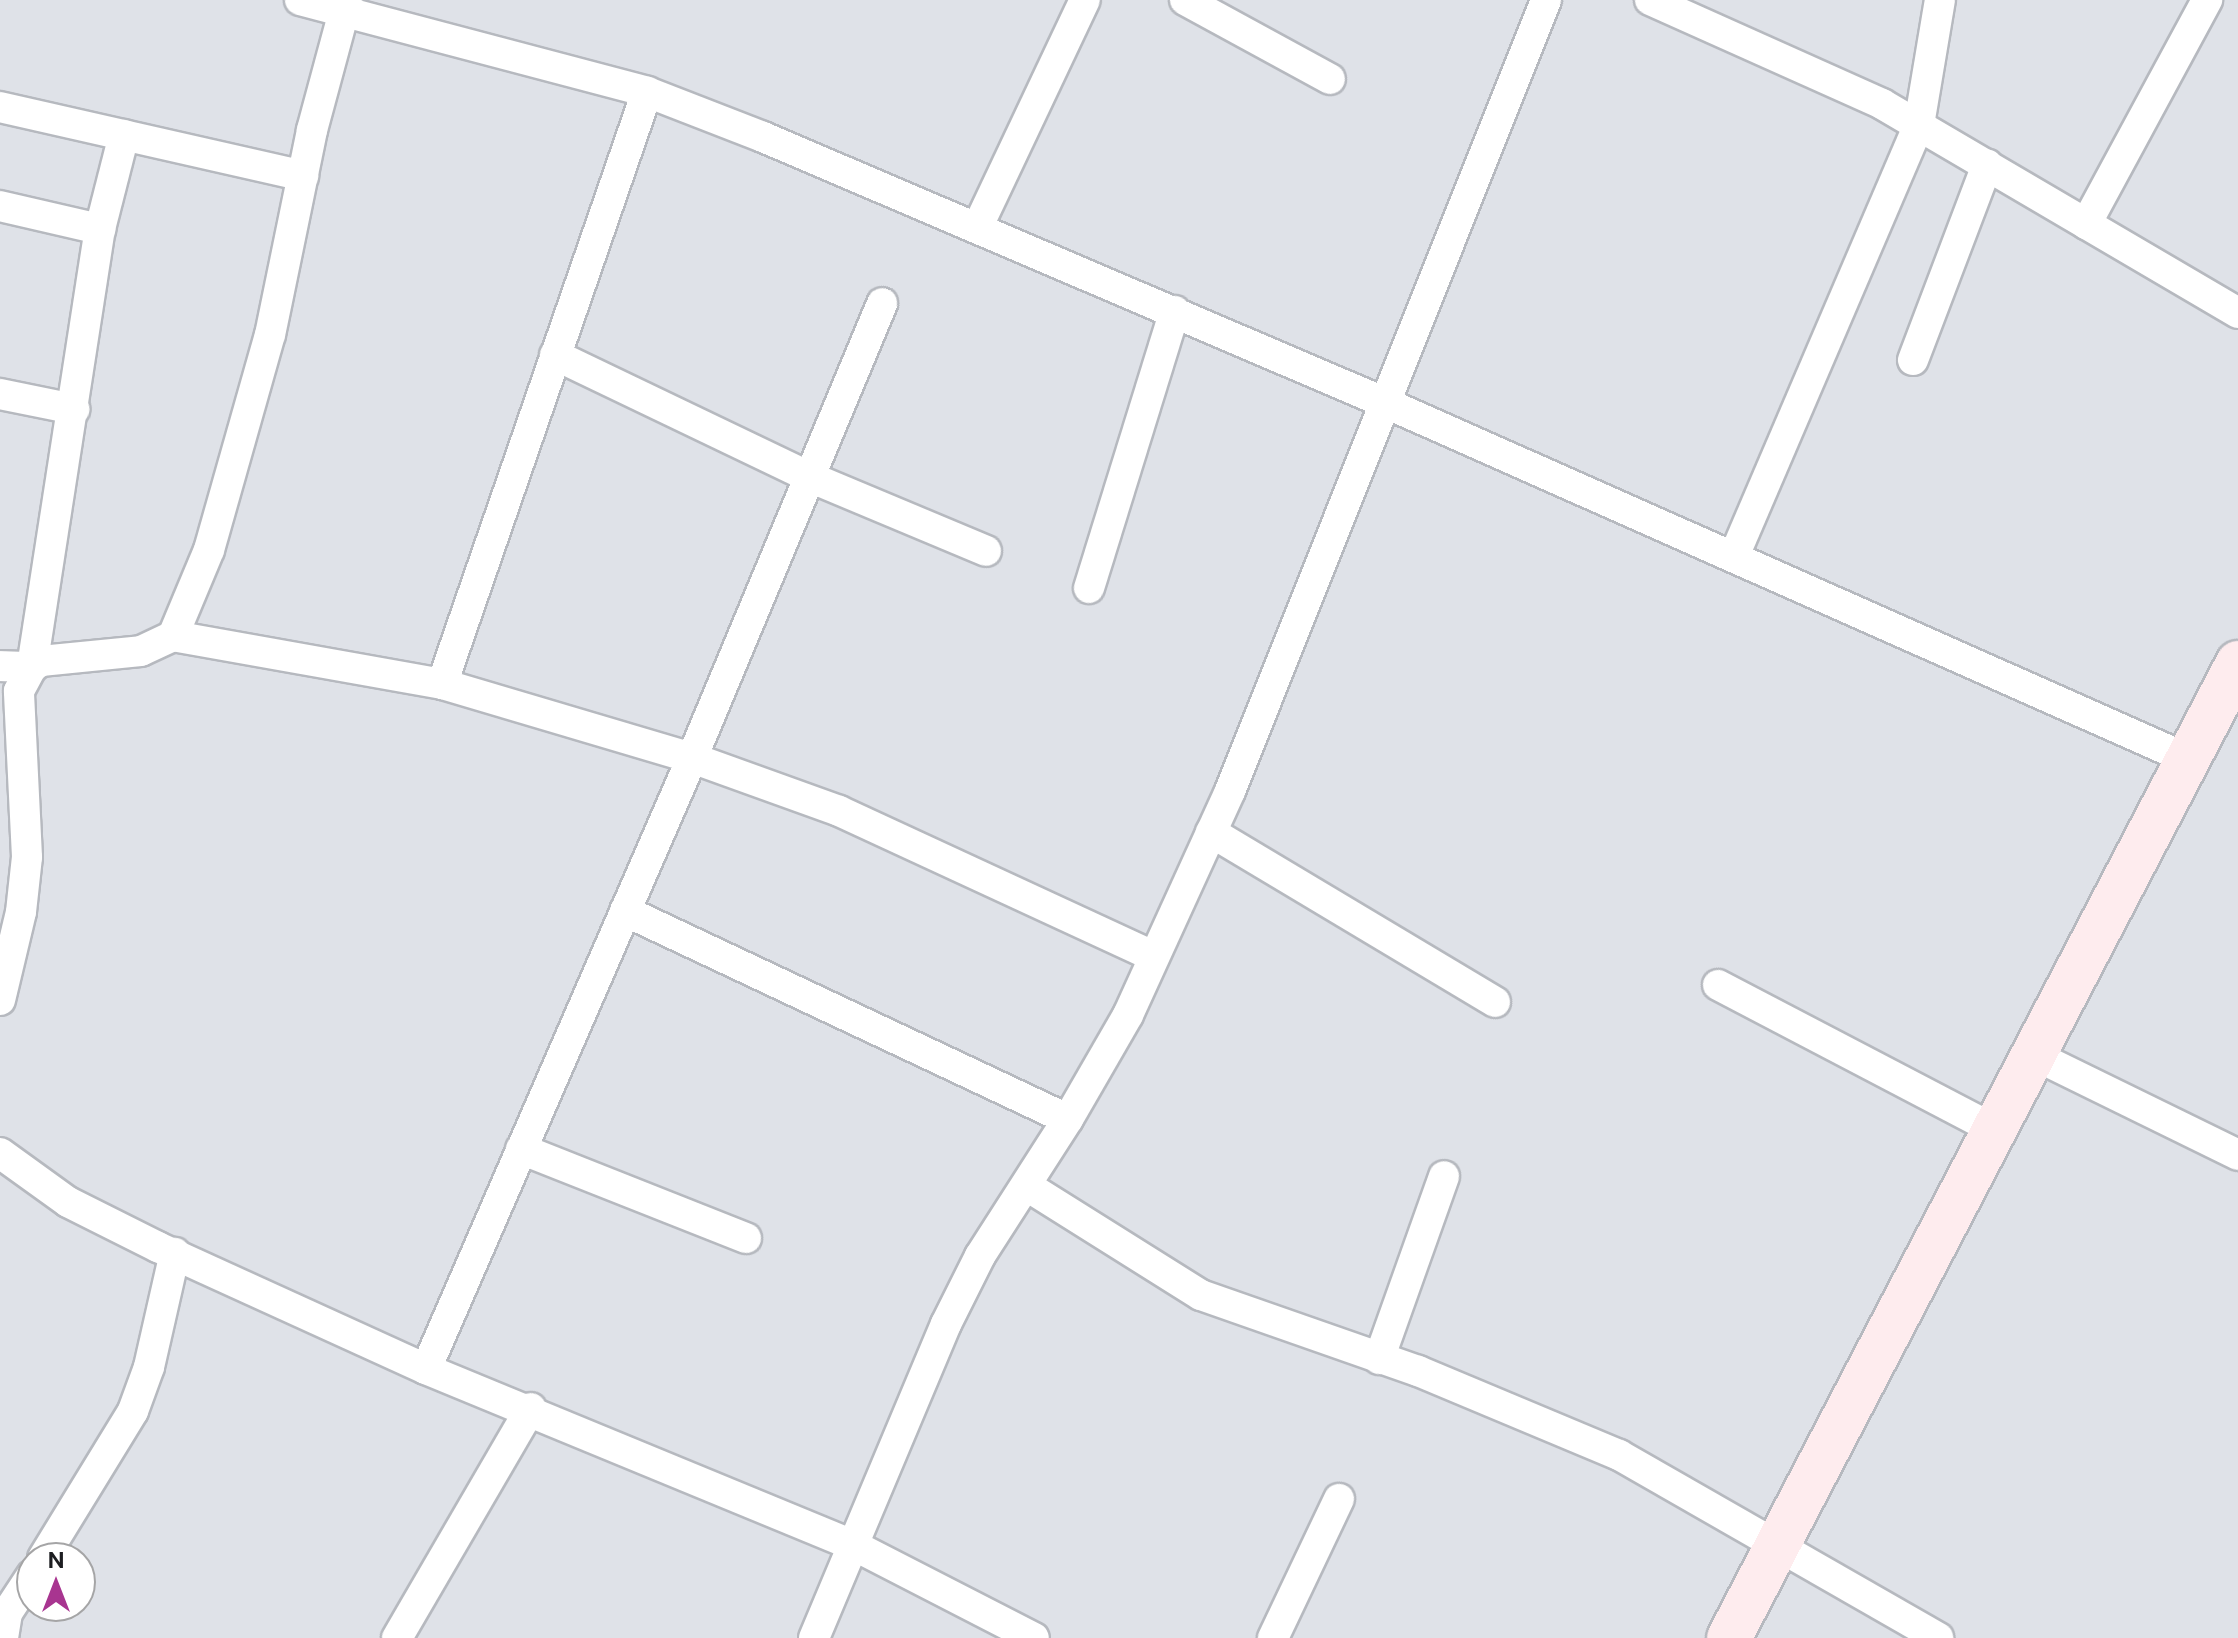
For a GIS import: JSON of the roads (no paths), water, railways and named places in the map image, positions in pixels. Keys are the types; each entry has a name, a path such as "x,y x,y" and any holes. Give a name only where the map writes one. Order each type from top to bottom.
{"street":[{"path":"300,0 346,5 647,92 978,226 1175,311 2188,759"},
{"path":"978,226 1085,0"},
{"path":"1185,0 1330,79"},
{"path":"814,1638 946,1324 980,1256 1027,1186 1128,1015 1211,832 1388,404 1546,0"},
{"path":"1650,0 1919,125 2238,313"},
{"path":"1734,556 1919,125 1940,0"},
{"path":"2086,224 2207,0"},
{"path":"173,636 209,550 266,350 303,176 346,5"},
{"path":"442,684 647,92"},
{"path":"0,107 303,176"},
{"path":"0,1000 21,912 27,857 19,691 32,667 100,229 124,135"},
{"path":"1913,360 1987,165"},
{"path":"0,206 100,229"},
{"path":"426,1369 692,758 807,476 882,303"},
{"path":"1089,588 1175,311"},
{"path":"555,355 807,476 986,551"},
{"path":"0,394 74,409"},
{"path":"0,666 32,667 41,661 141,651 173,636 442,684 692,758 839,811 1153,956"},
{"path":"1729,1638 1991,1128 2036,1056 2238,663"},
{"path":"1211,832 1495,1002"},
{"path":"625,911 1068,1119"},
{"path":"1718,985 1991,1128"},
{"path":"2036,1056 2238,1155"},
{"path":"521,1149 746,1238"},
{"path":"0,1153 68,1202 175,1253 426,1369 531,1408 855,1546 1034,1638"},
{"path":"1379,1359 1444,1176"},
{"path":"1027,1186 1201,1295 1379,1359 1619,1455 1938,1638"},
{"path":"53,1542 133,1411 149,1367 175,1253"},
{"path":"397,1638 531,1408"},
{"path":"1273,1638 1339,1499"},
{"path":"3,1638 7,1613 16,1599"}]}
